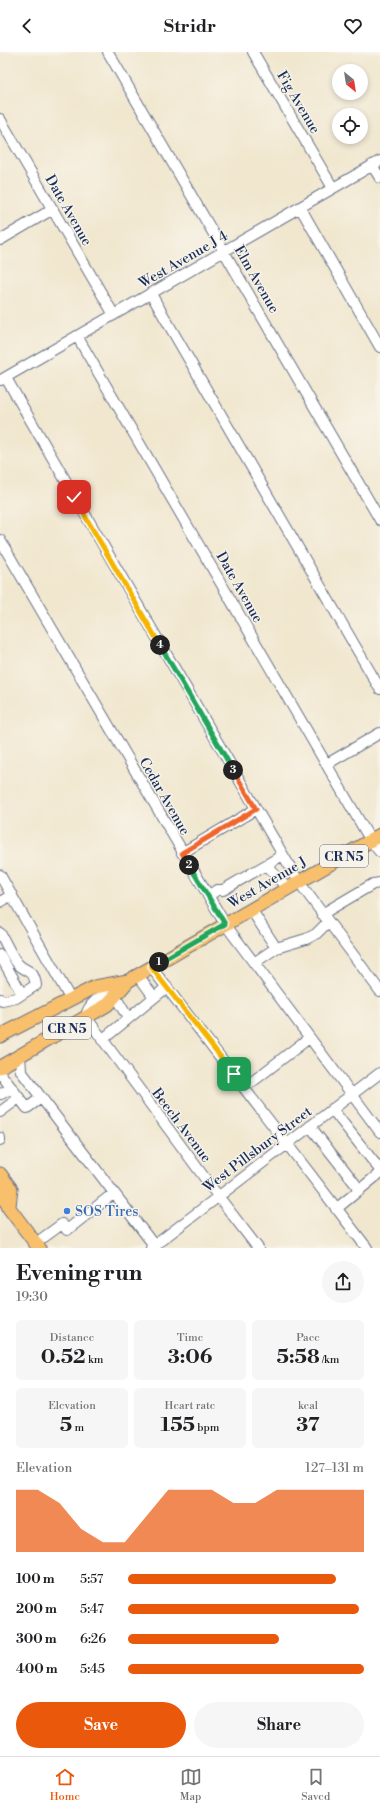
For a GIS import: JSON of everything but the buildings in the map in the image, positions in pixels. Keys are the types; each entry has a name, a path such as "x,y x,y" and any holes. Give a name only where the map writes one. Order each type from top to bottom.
{"main road":[{"name":"West Avenue J","path":"0,1067 107,1005 133,978 151,967 376,838"},
{"name":"West Avenue J","path":"0,1036 95,987 133,978"},
{"path":"0,1174 11,1189 4,1206"},
{"path":"0,1187 4,1206 38,1246"}],"street":[{"name":"Elm Avenue","path":"108,52 380,520"},
{"name":"Fig Avenue","path":"253,52 333,188"},
{"name":"Date Avenue","path":"0,119 114,315"},
{"name":"West Avenue J 4","path":"3,379 376,163"},
{"path":"376,163 380,178"},
{"path":"300,207 380,347"},
{"path":"0,240 53,209"},
{"path":"150,294 380,689"},
{"name":"Date Avenue","path":"77,336 328,764 376,838 380,852"},
{"path":"3,379 283,856 293,885"},
{"name":"Cedar Avenue","path":"0,540 182,853 225,924 380,1132"},
{"path":"328,764 380,733"},
{"path":"182,853 256,809"},
{"path":"208,896 217,890 223,890 283,856"},
{"path":"266,865 293,885 325,918 380,991"},
{"path":"0,875 71,1000"},
{"path":"254,963 276,948 306,939 316,934 325,918 373,884 380,883"},
{"path":"0,902 12,895"},
{"path":"251,909 276,948"},
{"path":"0,933 19,965 30,970 35,979 36,985 16,998 0,999"},
{"path":"0,955 22,994"},
{"path":"151,967 367,1248"},
{"path":"86,1017 87,1011 92,1003 133,978 154,997"},
{"path":"102,1040 166,987"},
{"path":"115,996 128,1018"},
{"name":"Beech Avenue","path":"86,1017 258,1248"},
{"path":"252,1082 309,1038"},
{"path":"20,1056 21,1071 114,1193 153,1247"},
{"path":"0,1073 5,1088 19,1098 30,1112 41,1098"},
{"name":"West Pillsbury Street","path":"153,1247 380,1073"},
{"path":"0,1112 19,1098"},
{"path":"332,1110 380,1172 336,1209"},
{"path":"310,1126 360,1190"},
{"path":"38,1246 62,1224 67,1230 114,1193"}],"place":[{"name":"SOS Tires","path":"67,1211"}],"route":[{"path":"74,497 256,809 182,853 225,924 151,967 234,1074"}]}
